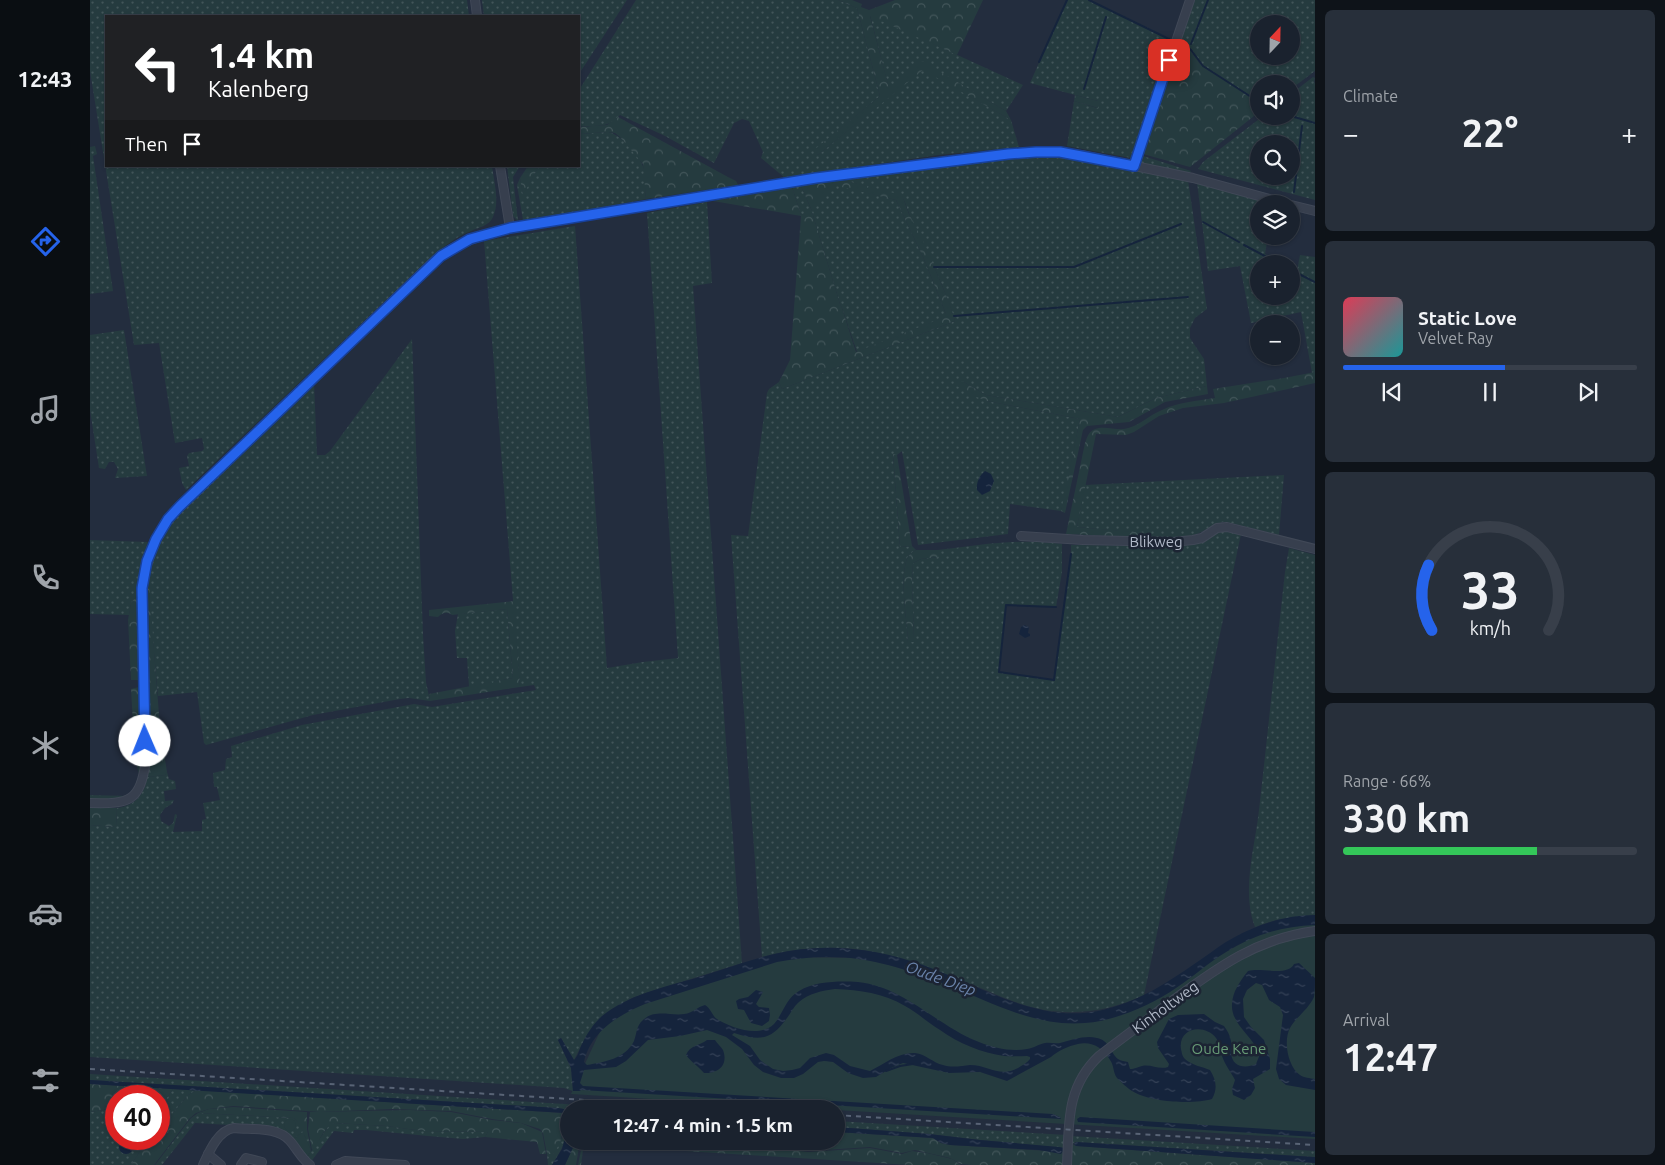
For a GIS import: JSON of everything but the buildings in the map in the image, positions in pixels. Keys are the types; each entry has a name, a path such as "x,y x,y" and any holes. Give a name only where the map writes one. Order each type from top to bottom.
{"street":[{"path":"475,0 477,15"},
{"path":"1134,166 1190,0"},
{"path":"90,803 121,803 129,800 135,794 144,775 146,760 142,588 147,561 156,539 168,519 434,261 456,246 470,239 510,228 816,178 1036,152 1060,152 1134,166 1193,178 1256,195"},
{"path":"500,167 510,228"},
{"path":"1300,207 1315,211"},
{"name":"Blikweg","path":"1021,536 1084,540 1173,542 1202,538 1216,528 1228,527 1315,549"},
{"name":"Kinholtweg","path":"1067,1165 1071,1104 1076,1089 1088,1068 1102,1054 1226,962 1252,948 1273,940 1315,931"},
{"path":"203,1165 208,1154 223,1133 228,1129 234,1128 279,1133 289,1139 307,1163"},
{"path":"208,1154 222,1165"},
{"path":"240,1165 246,1158 262,1162 261,1165"},
{"path":"336,1165 345,1161 405,1165"}],"green space":[{"path":"90,0 467,0 469,15 105,15 105,164 90,71"},
{"path":"482,0 627,0 580,72 580,15 484,15"},
{"path":"636,0 838,0 857,8 880,96 815,150 818,155 923,69 1011,120 1019,147 938,155 785,178 761,158 763,152 749,121 742,119 734,123 714,163 665,136 620,115 606,125 580,127 580,88"},
{"path":"838,0 852,0 862,4 861,7 869,10 895,0 983,0 957,55 870,16 889,88 922,61 1006,111 1011,120 923,70 818,155 814,150 880,96 857,8"},
{"path":"1067,0 1090,0 1171,39 1131,158 1067,146 1074,101 1097,108 1098,101 1030,83"},
{"path":"1193,0 1315,0 1315,71 1300,82 1300,75 1250,75 1250,95 1200,64 1189,49 1178,42"},
{"path":"870,15 1023,85 1006,111 922,62 889,89"},
{"path":"1178,42 1189,49 1200,64 1250,95 1250,119 1190,167 1143,154 1141,151"},
{"path":"1313,77 1315,78 1315,200 1258,185 1300,185 1300,135 1250,135 1250,183 1198,169 1203,162 1251,125 1300,125 1300,87"},
{"path":"1075,95 1098,101 1098,108 1074,101"},
{"path":"618,117 736,181 738,185 646,199 643,164 620,137 615,133 608,132 580,134 580,127 607,125"},
{"path":"608,132 623,140 640,160 644,168 646,199 585,211 523,220 517,185 520,178 523,194 538,167 580,167 580,134"},
{"path":"95,146 97,154 93,156 113,291 90,294 90,147"},
{"path":"1027,155 1061,156 1188,180 1207,309 1195,318 1190,328 1190,338 1204,359 1207,386 1156,398 1118,417 986,395 962,381 987,401 1080,419 1064,500 1061,511 1010,504 1008,534 918,545 902,451 897,455 893,455 900,547 912,546 916,550 907,558 904,571 908,642 914,639 913,563 921,559 938,557 938,550 985,544 1046,542 1062,544 1062,572 1056,607 1006,605 999,672 1054,680 1071,545 1182,546 1198,543 1226,531 1241,534 1144,995 1113,1006 1082,1012 1050,1011 1034,1008 921,965 867,951 822,948 762,957 731,535 748,536 769,389 779,382 782,389 955,321 942,285 902,196 839,179"},
{"path":"1143,156 1191,171 1189,174 1143,164 1139,157"},
{"path":"105,167 492,167 496,205 493,217 489,222 464,234 426,262 186,490 182,483 179,468 189,466 187,456 189,453 204,449 202,438 175,443 159,343 134,345"},
{"path":"507,167 519,167 513,177 518,221 513,216"},
{"path":"527,167 538,167 523,195 520,178"},
{"path":"839,179 902,195 949,302 955,321 782,389 779,382 790,360 801,216 713,201 792,187 801,215 812,211 801,186","holes":["833,185 896,200 924,259 946,314 945,317 856,352 812,212"]},
{"path":"1197,182 1250,197 1250,245 1266,245 1265,254 1267,255 1250,255 1250,305 1300,305 1300,255 1315,257 1315,372 1312,373 1301,312 1287,315 1250,315 1250,318 1240,266 1208,271"},
{"path":"833,184 896,200 924,259 946,317 857,352 812,212 801,215 792,187 801,186 812,211"},
{"path":"707,202 712,283 693,286 742,963 632,998 613,1009 582,1044 574,1060 561,1038 558,1040 571,1068 573,1091 564,1088 90,1057 90,825 116,827 117,808 129,805 138,798 144,789 147,777 165,775 167,772 169,779 175,781 176,789 164,791 165,801 174,800 160,815 161,821 169,826 173,823 175,814 177,815 173,832 202,831 202,820 206,819 203,803 220,800 217,787 214,787 213,773 225,770 226,759 232,757 231,746 302,725 414,704 432,707 536,690 534,685 520,687 484,241 575,226 607,668 678,658 647,213"},
{"path":"124,330 147,476 115,478 118,469 114,462 109,462 105,469 99,468 90,410 90,335"},
{"path":"412,339 423,635 426,682 430,701 409,698 400,699 313,715 206,745 204,743 197,692 158,696 147,575 154,552 172,520 314,382 317,455 325,455 330,451"},
{"path":"1315,372 1315,383 1224,403 1183,408 1159,416 1126,435 1096,434 1077,527 1147,533 1152,534 1153,538 1066,534 1085,443 1093,430 1100,428 1129,428 1168,407 1215,398 1213,389"},
{"path":"962,381 986,395 1118,417 1156,398 1207,386 1208,394 1165,402 1129,422 1087,426 1083,430 1065,513 1061,511 1080,419 987,401 957,386"},
{"path":"893,454 897,455 912,546 900,547"},
{"path":"1284,475 1279,535 1226,522 1222,522 1192,536 1175,538 1153,538 1152,534 1077,527 1085,485"},
{"path":"90,540 148,542 138,594 131,603 129,615 90,614"},
{"path":"1289,548 1315,555 1315,915 1276,920 1255,927 1249,899 1250,869 1259,810"},
{"path":"916,550 938,550 938,557 921,559 913,563 914,642 908,642 904,570 907,558"},
{"path":"147,575 160,728 167,772 165,775 147,777 144,606"},
{"path":"138,594 139,680 131,680 128,620 131,603"},
{"path":"514,601 520,687 430,701 429,694 513,678 507,609 452,615 445,613 438,617 429,616 429,610"},
{"path":"507,609 513,678 469,687 467,658 457,658 455,631 458,614"},
{"path":"139,687 140,778 135,758 131,689"},
{"path":"90,795 128,796 121,800 90,801"},
{"path":"90,808 117,808 116,827 90,825"},
{"name":"Oude Kene","path":"1315,919 1315,1139 845,1111 845,1100 667,1100 571,1094 608,1014 772,957 868,958 1026,1009 1082,1015 1140,1001 1277,923"},
{"path":"90,1074 560,1104 560,1108 558,1108 90,1080"},
{"path":"90,1084 107,1085 105,1085 105,1110 90,1112"},
{"path":"173,1089 197,1090 188,1095 170,1117 170,1093"},
{"path":"197,1090 560,1113 560,1142 553,1154 547,1154 543,1133 540,1129 521,1123 451,1111 392,1109 320,1112 233,1106 209,1109 196,1113 170,1144 170,1117 188,1095"},
{"path":"233,1107 307,1112 307,1129 311,1150 300,1125 294,1118 198,1113 209,1109"},
{"path":"105,1110 105,1150 141,1150 131,1165 90,1165 90,1112"},
{"path":"410,1110 451,1112 492,1120 521,1123 542,1132 546,1154 540,1154 537,1142 485,1137 488,1132 423,1131 387,1126 335,1123 327,1127 312,1150 308,1129 310,1112"},
{"path":"198,1113 294,1118 300,1124 311,1152 306,1158 290,1137 229,1125 195,1123 162,1165 155,1165 166,1150 170,1150 170,1145 191,1118"},
{"path":"292,1119 295,1120 295,1130 288,1131 285,1130 284,1123 285,1120"},
{"path":"845,1122 1067,1135 1065,1148 845,1128"},
{"path":"330,1124 387,1126 423,1131 488,1132 485,1137 463,1139 366,1130 354,1130 353,1133 334,1131 310,1163 306,1159"},
{"path":"303,1132 311,1150 306,1159 292,1140"},
{"path":"845,1133 933,1138 941,1143 950,1145 1049,1151 1064,1150 1064,1165 961,1164 950,1158 915,1150 902,1153 870,1147 845,1149"},
{"path":"1071,1136 1315,1151 1315,1157 1076,1142 1072,1144"},
{"path":"1071,1138 1072,1144 1076,1146 1315,1163 1315,1165 1069,1165"},
{"path":"560,1141 561,1150 552,1165 548,1165 547,1154 553,1154"},
{"path":"870,1148 902,1154 912,1151 927,1153 952,1159 961,1165 910,1165 669,1150 791,1150 808,1152"},
{"path":"165,1150 154,1165 131,1165 140,1151"},
{"path":"572,1150 578,1150 576,1165 565,1165"},
{"path":"581,1150 583,1150 581,1165 578,1165"}],"water":[{"path":"985,471 991,474 994,481 990,491 982,495 977,490 977,485"},
{"path":"1024,625 1029,627 1028,633 1030,634 1030,636 1025,638 1019,634 1021,627"},
{"path":"1315,915 1315,925 1291,927 1258,936 1219,956 1182,984 1156,1000 1121,1016 1097,1022 1067,1023 1031,1017 918,974 873,961 841,957 795,959 777,962 635,1008 616,1019 600,1033 593,1041 584,1062 587,1065 600,1063 620,1056 634,1041 641,1022 652,1015 684,1014 705,1005 715,1018 730,1026 746,1030 761,1030 774,1024 791,998 799,991 820,983 858,982 875,985 891,991 949,1027 979,1042 997,1048 1021,1050 1045,1043 1060,1043 1083,1037 1092,1037 1104,1041 1118,1059 1128,1062 1130,1069 1140,1066 1168,1067 1169,1064 1158,1048 1157,1042 1169,1019 1178,1015 1204,1014 1224,1026 1231,1039 1232,1058 1236,1064 1248,1066 1256,1064 1260,1054 1235,1018 1232,1010 1232,1001 1235,991 1248,971 1280,971 1291,968 1294,964 1299,963 1315,978 1314,997 1309,1006 1290,1028 1287,1046 1292,1066 1302,1076 1315,1079 1315,1090 1286,1085 1279,1079 1276,1069 1283,1015 1280,1007 1269,1000 1262,985 1256,983 1247,990 1243,999 1244,1017 1264,1040 1270,1059 1270,1069 1253,1079 1255,1088 1251,1095 1244,1100 1233,1095 1232,1089 1235,1080 1223,1059 1216,1038 1211,1033 1199,1029 1188,1032 1184,1036 1181,1042 1182,1054 1190,1063 1210,1070 1214,1077 1216,1088 1212,1099 1194,1102 1160,1100 1132,1091 1117,1078 1111,1062 1104,1052 1097,1046 1083,1043 1063,1049 1007,1081 980,1072 949,1073 903,1063 876,1077 863,1078 848,1073 833,1062 824,1061 818,1062 803,1074 794,1078 781,1078 763,1072 754,1065 742,1049 726,1037 707,1030 648,1040 626,1061 616,1067 584,1070 580,1083 583,1086 818,1100 747,1100 573,1091 571,1068 558,1040 561,1038 574,1060 590,1030 602,1016 623,1002 659,988 754,959 811,948 849,949 887,954 923,965 1008,1000 1052,1012 1098,1011 1127,1003 1140,997 1243,933 1273,921","holes":["835,989 862,991 897,1002 947,1035 979,1050 996,1055 1027,1056 1030,1059 1018,1068 1005,1072 970,1065 946,1066 919,1054 909,1053 897,1056 870,1071 850,1066 834,1055 826,1053 810,1058 800,1068 783,1071 773,1069 760,1060 750,1046 732,1035 734,1033 758,1038 770,1035 781,1026 796,1005 811,994"]},
{"path":"756,990 763,992 756,1004 759,1007 769,1008 769,1021 762,1026 751,1023 744,1010 738,1009 736,1001 748,997"},
{"path":"707,1040 715,1040 723,1050 724,1060 721,1068 713,1072 704,1073 686,1055 692,1047"},
{"path":"90,1080 558,1108 560,1108 560,1113 170,1089 170,1085 90,1084"},
{"path":"845,1102 1053,1114 1061,1119 845,1106"},
{"path":"1080,1117 1315,1132 1315,1137 1078,1122 1077,1119"},
{"path":"845,1128 1059,1147 1064,1148 1064,1150 1061,1154 1039,1150 950,1145 941,1143 933,1138 845,1133"},
{"path":"1076,1142 1315,1157 1315,1163 1076,1146 1074,1144"},
{"path":"120,1150 132,1150 126,1154"},
{"path":"561,1150 572,1150 565,1165 552,1165"}],"waterway":[{"path":"1039,62 1067,0"},
{"path":"1089,0 1169,39"},
{"path":"1191,44 1208,0"},
{"path":"1084,89 1106,17"},
{"path":"1181,42 1191,50 1203,66 1250,96"},
{"path":"1300,119 1315,123"},
{"path":"1294,192 1302,126"},
{"path":"1203,222 1239,242"},
{"path":"934,267 1074,267 1181,224"},
{"path":"1244,245 1263,255"},
{"path":"1300,274 1315,282"},
{"path":"954,316 1188,297"},
{"path":"1056,607 1006,605 999,672 1054,680 1071,554"},
{"name":"Oude Diep","path":"886,1071 913,1064"}],"railway":[{"path":"90,1069 586,1100"},
{"path":"845,1116 1315,1145"}],"route":[{"path":"145,741 142,588 147,561 161,529 180,506 274,414 434,261 460,243 510,228 740,190 1008,154 1054,152 1134,166 1169,60"}]}
